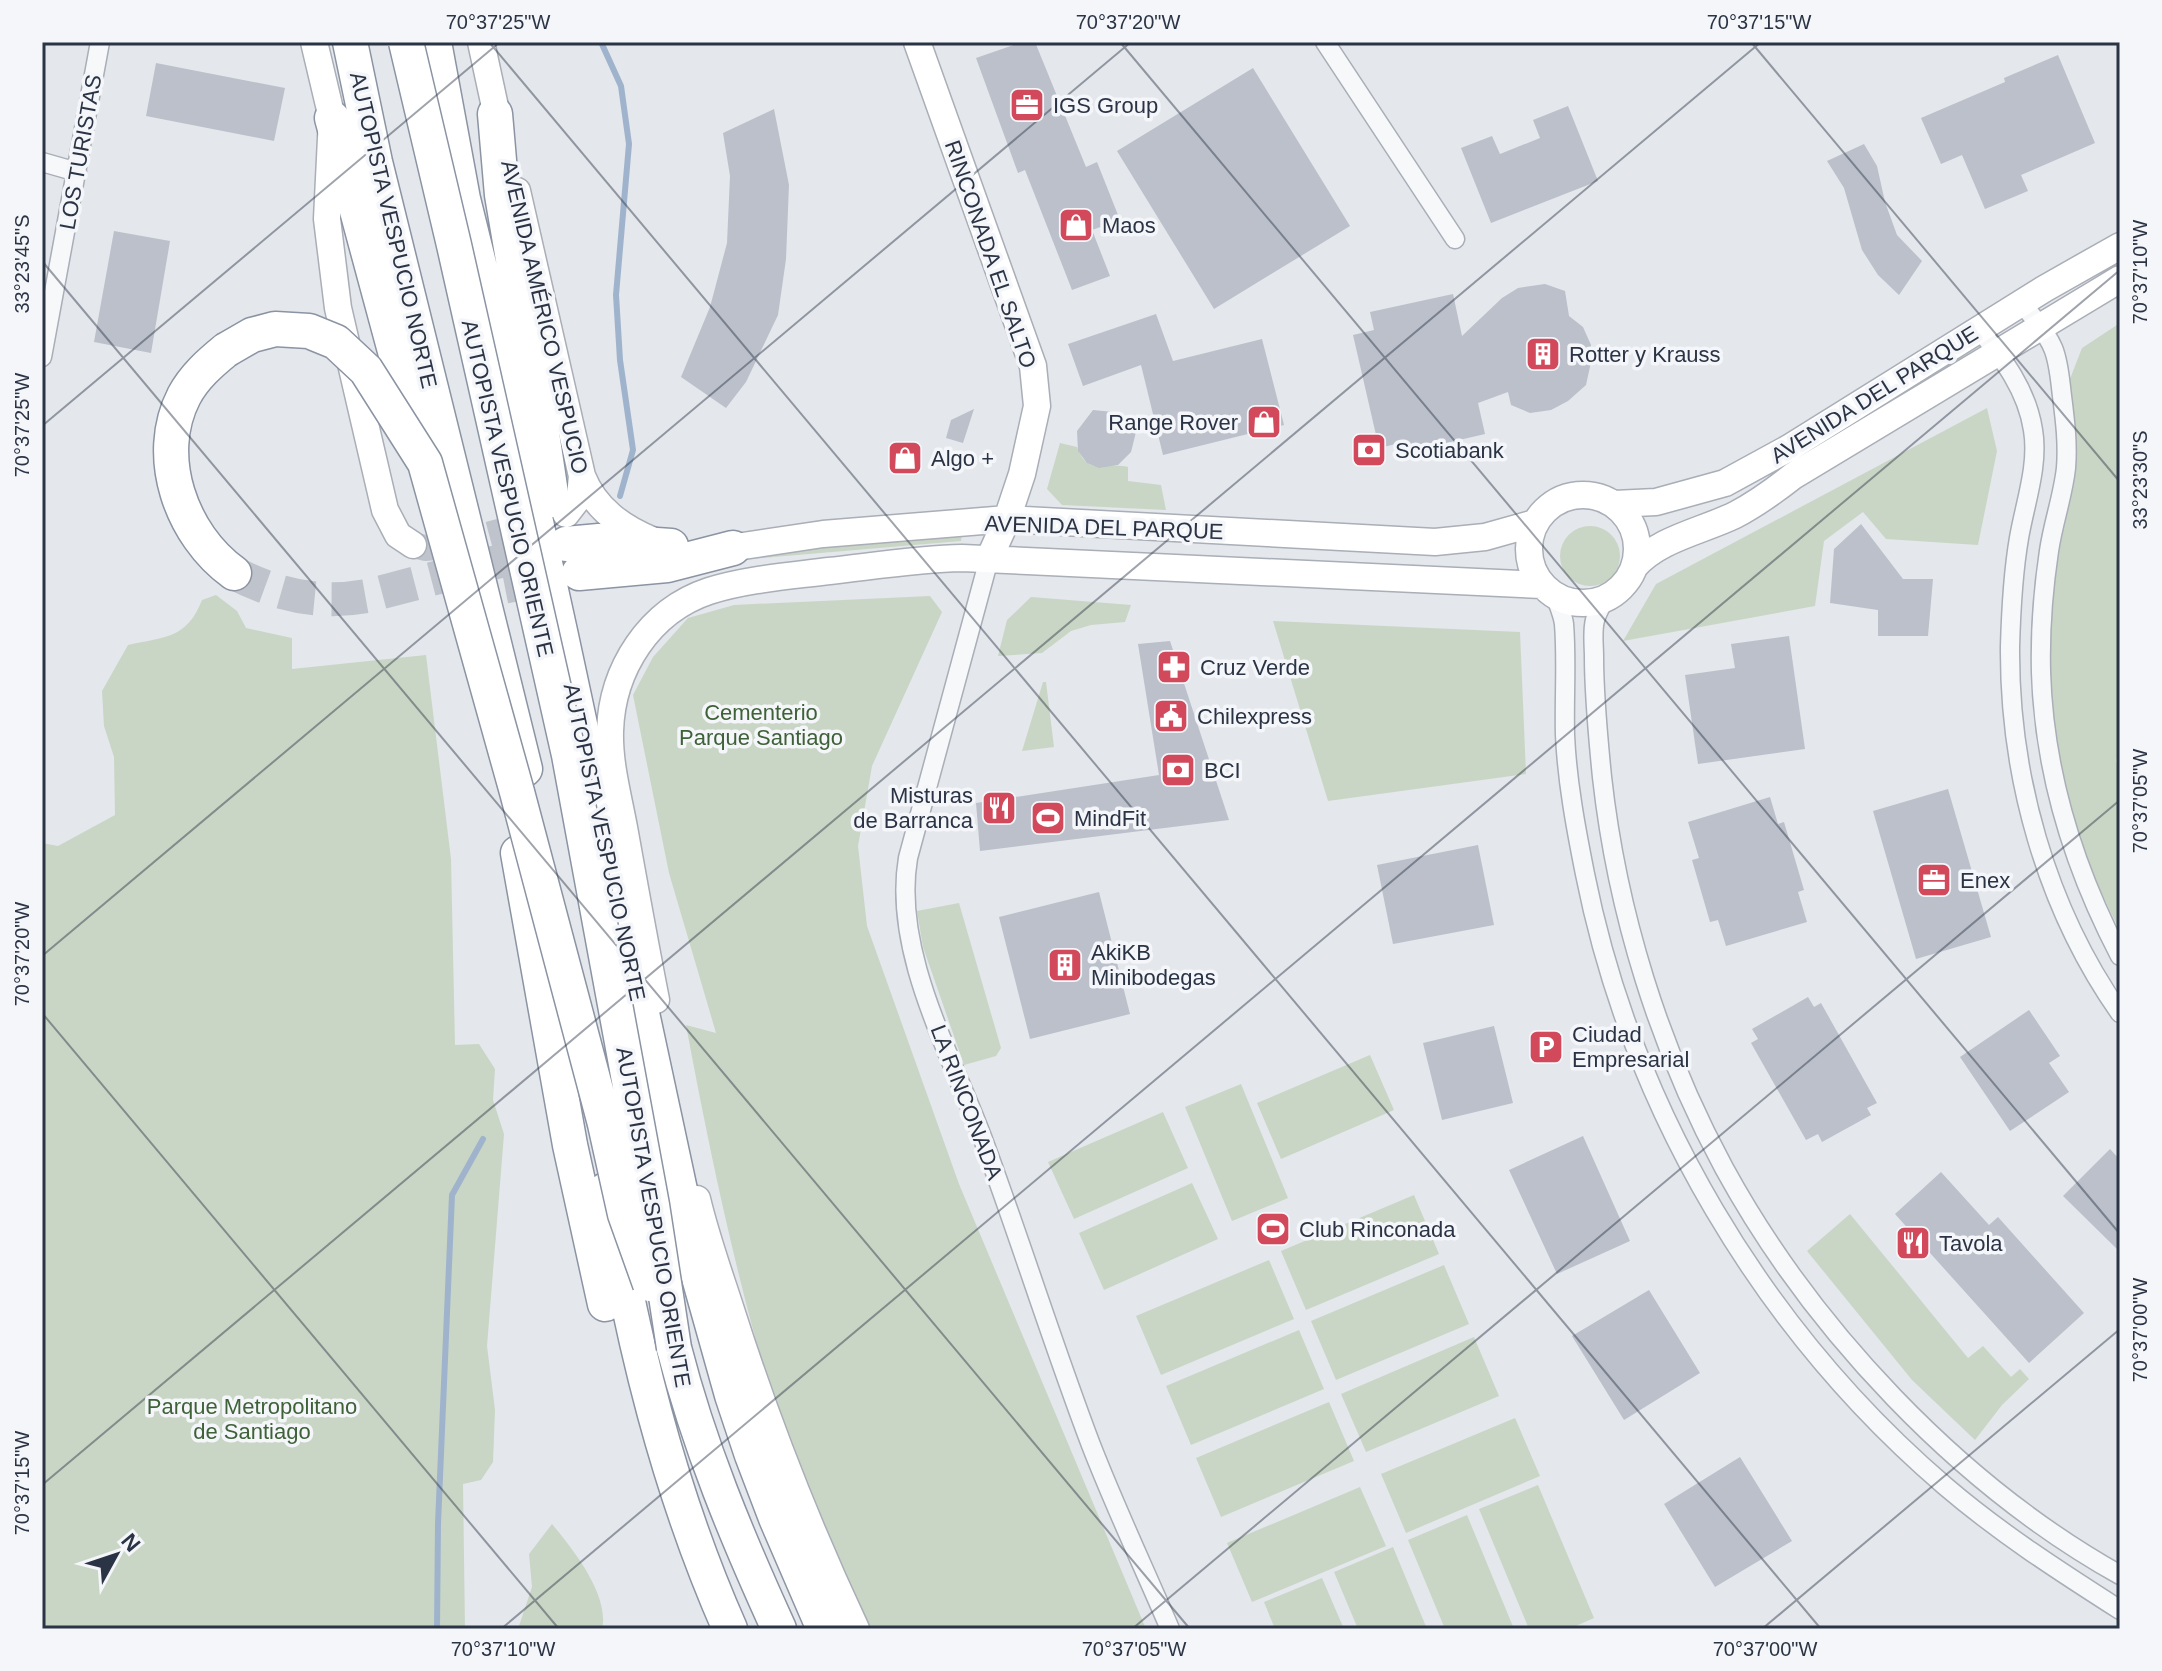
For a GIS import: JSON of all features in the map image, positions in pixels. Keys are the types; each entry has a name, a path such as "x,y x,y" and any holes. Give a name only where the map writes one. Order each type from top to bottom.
{"highway":[{"path":"327,42 416,331"},
{"name":"AUTOPISTA VESPUCIO NORTE","path":"350,42 416,331 511,702 565,950 632,1326 664,1450 710,1584 730,1629"},
{"name":"AUTOPISTA VESPUCIO ORIENTE","path":"406,42 569,755 652,1205 674,1348 688,1401 723,1503 779,1629"},
{"name":"AUTOPISTA VESPUCIO NORTE","path":"434,42 463,199 702,1289 752,1455 824,1629"},
{"path":"495,114 502,195 547,462 561,636"},
{"path":"332,118 517,792 605,1124 625,1214 674,1348"},
{"path":"234,573 210,553 189,521 177,492 172,458 175,426 184,397 196,377 226,350 252,335 275,329 309,331 336,342 366,370 425,463"},
{"path":"571,544 599,541 671,546"},
{"path":"571,544 675,564 733,548"},
{"path":"509,808 570,1145 602,1291 645,1438 672,1505 710,1584"}],"street":[{"name":"LOS TURISTAS","path":"42,357 100,42"},
{"path":"314,42 332,118 327,219 338,308 385,510 398,535 413,545"},
{"name":"AVENIDA AMÉRICO VESPUCIO","path":"481,42 495,114 513,171 582,476 593,498 619,523 671,546"},
{"name":"RINCONADA EL SALTO","path":"917,42 1033,366 1037,406 1019,489 989,559"},
{"path":"1325,42 1455,239"},
{"path":"42,162 77,172"},
{"name":"AVENIDA DEL PARQUE","path":"1614,504 1656,502 1725,483 1789,448 1979,329 2120,246"},
{"name":"AVENIDA DEL PARQUE","path":"1634,567 1658,548 1734,515 1768,496 1793,476 2120,279"},
{"path":"2022,303 2055,355 2067,450 2041,615 2045,726 2056,786 2078,864 2120,956"},
{"path":"1979,329 2022,391 2031,420 2035,449 2018,542 2010,661 2014,727 2025,788 2053,888 2078,946 2120,1013"},
{"path":"571,544 582,476"},
{"path":"2120,1575 2020,1509 1967,1468 1916,1419 1871,1371 1802,1288 1747,1208 1722,1164 1683,1080 1647,986 1624,907 1598,743 1594,622 1605,598 1627,580 1634,567 1637,550 1635,533 1627,517 1614,504 1600,497 1584,494 1568,496 1554,503 1535,523 1529,542 1529,557 1534,572 1548,590 1564,622 1565,740 1594,915 1608,968 1641,1061 1689,1165 1772,1296 1833,1375 1872,1418 1946,1487 2024,1549 2120,1610"},
{"name":"AVENIDA DEL PARQUE","path":"671,546 699,550 733,548 823,534 1007,519 1435,542 1508,533 1535,523"},
{"name":"AVENIDA DEL PARQUE","path":"856,1629 804,1516 753,1379 701,1214 672,1092 611,752 610,729 615,695 639,643 654,626 682,604 709,591 923,560 989,559 1548,590"},
{"name":"LA RINCONADA","path":"989,559 908,858 903,886 909,936 934,1019 982,1138 1092,1446 1170,1629"},
{"path":"1548,590 1579,603 1605,598"},
{"path":"2014,727 2022,739 2032,741 2041,735 2045,726"},
{"path":"2025,788 2030,777 2038,774 2044,775 2056,786"}],"green space":[{"path":"2120,323 2120,762 2116,759 2120,781 2120,931 2095,878 2066,794 2054,736 2048,669 2068,384 2082,348"},
{"path":"1987,408 1997,451 1978,545 1886,539 1863,512 1824,541 1815,606 1623,641 1656,584"},
{"path":"1060,443 1077,447 1081,456 1092,465 1128,467 1128,481 1161,485 1166,510 1062,505 1047,489"},
{"path":"1590,526 1611,535 1620,556 1611,577 1590,586 1569,577 1560,556 1569,535"},
{"path":"962,534 961,541 727,561 792,548"},
{"name":"Parque Metropolitano de Santiago","path":"216,595 237,611 246,628 292,638 292,669 426,655 451,859 455,1045 479,1044 495,1069 493,1100 504,1134 487,1346 495,1410 493,1462 481,1480 463,1484 465,1629 42,1629 42,843 58,846 115,815 114,757 104,726 102,691 128,645 173,634 189,622 202,600"},
{"name":"Cementerio Parque Santiago","path":"930,596 942,612 872,766 858,846 867,926 959,1184 1146,1629 867,1629 813,1518 787,1444 752,1326 710,1146 686,1025 716,1033 669,873 633,695 653,657 688,618 734,605"},
{"path":"1031,597 1131,605 1125,622 1091,625 1071,631 1042,653 998,656 1007,620"},
{"path":"1273,621 1520,632 1526,774 1328,801"},
{"path":"1043,682 1046,682 1054,747 1022,751"},
{"path":"959,903 1001,1048 996,1056 964,1065 923,947 917,911"},
{"path":"1370,1055 1394,1110 1281,1159 1257,1103"},
{"path":"1241,1084 1288,1198 1232,1221 1185,1107"},
{"path":"1163,1112 1188,1168 1074,1219 1048,1162"},
{"path":"1192,1183 1218,1239 1104,1290 1079,1233"},
{"path":"1414,1195 1439,1254 1306,1310 1281,1251"},
{"path":"1850,1214 1968,1358 1983,1346 2011,1377 2020,1369 2029,1379 2002,1405 1975,1440 1912,1380 1807,1251"},
{"path":"1269,1260 1294,1319 1161,1375 1136,1316"},
{"path":"1444,1265 1469,1324 1336,1380 1311,1321"},
{"path":"1299,1330 1324,1389 1191,1445 1166,1386"},
{"path":"1474,1337 1499,1396 1366,1452 1341,1394"},
{"path":"1329,1402 1354,1461 1221,1517 1196,1458"},
{"path":"1515,1418 1540,1476 1406,1533 1381,1474"},
{"path":"1538,1485 1594,1618 1569,1629 1529,1629 1479,1509"},
{"path":"1360,1487 1386,1546 1252,1602 1227,1543"},
{"path":"1467,1515 1514,1629 1445,1629 1408,1540"},
{"path":"552,1524 595,1588 601,1602 602,1629 518,1629 532,1587 529,1554"},
{"path":"1393,1547 1427,1629 1358,1629 1334,1572"},
{"path":"1322,1578 1344,1629 1275,1629 1264,1602"}],"building":[{"path":"1022,42 1035,42 1086,167 1097,162 1120,220 1092,230 1110,276 1072,290 1025,170 1018,173 976,58"},
{"path":"2058,55 2095,143 2021,175 2028,191 1985,209 1962,155 1941,164 1921,118"},
{"path":"156,63 285,88 274,141 146,116"},
{"path":"1253,68 1350,226 1214,309 1117,151"},
{"path":"1568,106 1598,181 1491,223 1461,148 1492,136 1500,154 1540,138 1533,120"},
{"path":"774,109 789,185 786,259 778,315 746,382 726,408 681,377 710,307 727,243 730,176 723,133"},
{"path":"1864,144 1877,166 1897,235 1922,261 1899,295 1878,275 1862,250 1844,188 1827,161"},
{"path":"114,231 170,241 151,353 94,342"},
{"path":"1545,284 1565,291 1569,316 1583,327 1591,345 1586,385 1568,401 1551,410 1530,413 1511,405 1508,392 1478,403 1485,434 1403,453 1400,443 1379,448 1353,335 1374,330 1370,312 1453,294 1462,336 1502,298 1518,288"},
{"path":"1156,314 1173,361 1262,339 1284,425 1163,455 1141,365 1083,386 1068,344"},
{"path":"974,409 963,443 946,438 951,420"},
{"path":"1093,410 1113,412 1136,432 1131,452 1118,465 1099,468 1087,463 1078,451 1077,431"},
{"path":"1861,524 1903,579 1933,579 1928,636 1878,636 1878,610 1830,603 1834,549"},
{"path":"1789,636 1805,749 1698,764 1685,675 1735,668 1731,644"},
{"path":"1170,641 1229,820 980,851 976,803 1159,775 1138,644"},
{"name":"Enex","path":"1948,789 1991,937 1916,959 1873,811"},
{"path":"1770,797 1778,824 1784,822 1804,890 1798,892 1807,922 1726,946 1718,920 1710,922 1692,860 1699,858 1688,822"},
{"path":"1478,845 1494,925 1393,944 1377,865"},
{"name":"AkiKB Minibodegas","path":"1099,892 1130,1014 1030,1039 999,917"},
{"path":"1808,997 1814,1007 1821,1003 1877,1103 1867,1108 1871,1115 1822,1142 1818,1134 1806,1140 1751,1043 1758,1039 1752,1029"},
{"path":"2029,1010 2060,1056 2049,1063 2069,1092 2010,1131 1960,1057"},
{"path":"1494,1026 1513,1103 1442,1120 1423,1043"},
{"path":"1583,1136 1630,1241 1557,1274 1509,1170"},
{"path":"2110,1149 2120,1160 2120,1252 2063,1196"},
{"path":"1941,1172 1989,1225 1998,1217 2084,1313 2029,1363 1895,1214"},
{"path":"1649,1290 1700,1373 1624,1420 1572,1336"},
{"path":"1740,1457 1792,1541 1715,1587 1664,1504"}],"waterway":[{"path":"601,42 621,86 629,144 616,295 620,360 633,450 620,496"},
{"path":"437,1629 438,1524 452,1195 483,1139"}],"tunnel":[{"path":"413,545 425,548 446,546 566,514"},
{"path":"234,573 266,587 299,596 349,598 367,596 550,548"},
{"path":"465,614 478,596 488,590 559,576"}],"place":[{"name":"IGS Group","path":"1027,105"},
{"name":"Maos","path":"1076,225"},
{"name":"Rotter y Krauss","path":"1543,354"},
{"name":"Range Rover","path":"1264,422"},
{"name":"Scotiabank","path":"1369,450"},
{"name":"Algo +","path":"905,458"},
{"name":"Cruz Verde","path":"1174,667"},
{"name":"Chilexpress","path":"1171,716"},
{"name":"BCI","path":"1178,770"},
{"name":"Misturas de Barranca","path":"999,808"},
{"name":"MindFit","path":"1048,818"},
{"name":"Enex","path":"1934,880"},
{"name":"AkiKB Minibodegas","path":"1065,965"},
{"name":"Ciudad Empresarial","path":"1546,1047"},
{"name":"Club Rinconada","path":"1273,1229"},
{"name":"Tavola","path":"1913,1243"}]}
